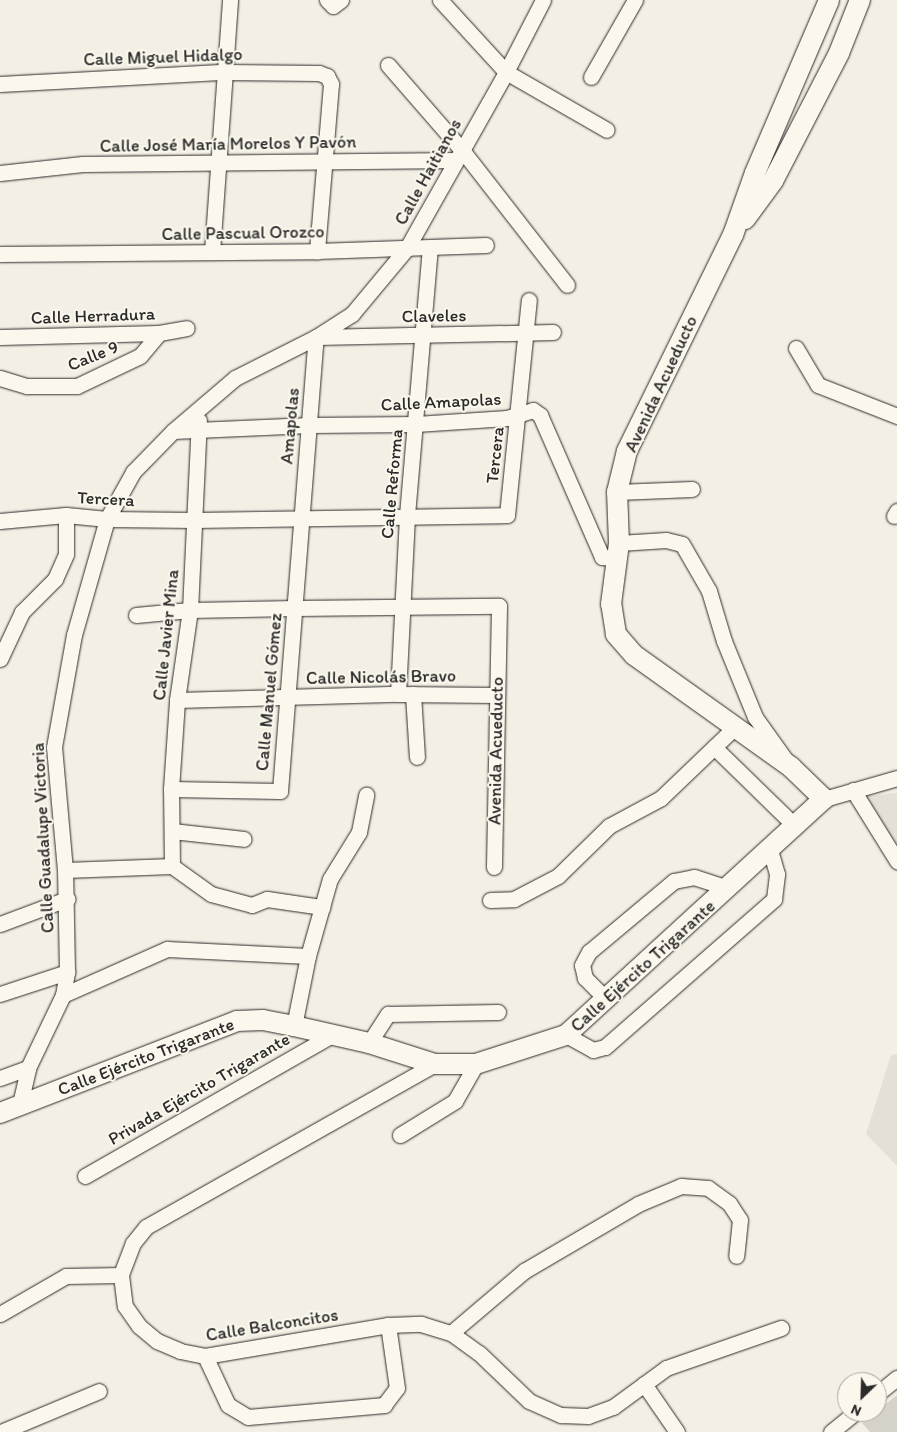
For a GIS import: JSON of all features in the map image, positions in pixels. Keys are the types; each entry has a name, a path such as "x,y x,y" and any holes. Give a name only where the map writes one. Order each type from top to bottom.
{"main road":[{"name":"Avenida Acueducto","path":"824,799 791,767 634,654 616,634 611,604 618,551 617,492 627,451 733,235 755,172 830,0"},
{"name":"Avenida Acueducto","path":"733,235 773,181 839,53 860,0"},
{"name":"Calle Ejército Trigarante","path":"0,1113 237,1021 263,1020 294,1026 369,1043 435,1064 476,1064 566,1035 824,799"}],"street":[{"path":"212,252 230,0"},
{"path":"440,0 506,72 607,130"},
{"name":"Calle Haitianos","path":"316,337 352,314 407,248 506,72 543,0"},
{"path":"591,77 635,0"},
{"path":"388,65 459,155 567,285"},
{"name":"Calle Miguel Hidalgo","path":"0,84 225,72 319,72 327,76 331,84 325,161"},
{"name":"Calle José María Morelos Y Pavón","path":"0,173 83,164 325,161 459,155"},
{"path":"317,251 325,161"},
{"name":"Calle Pascual Orozco","path":"0,254 317,251 486,245"},
{"name":"Calle Reforma","path":"398,694 407,515 430,248"},
{"name":"Tercera","path":"0,521 66,515 107,519 195,520 407,515 507,515 527,332 528,300"},
{"name":"Calle Herradura","path":"0,337 160,333 187,328"},
{"name":"Claveles","path":"316,337 553,332"},
{"name":"Calle 9","path":"0,378 27,386 77,386 140,356 160,333"},
{"name":"Calle Guadalupe Victoria","path":"20,1104 28,1068 63,995 67,972 67,899 54,747 74,635 107,519 133,472 173,431 236,378 316,337"},
{"name":"Amapolas","path":"300,518 310,425 316,337"},
{"path":"796,348 818,385 897,416"},
{"name":"Calle Javier Mina","path":"172,866 171,789 177,700 190,610 199,409"},
{"name":"Calle Amapolas","path":"173,431 310,425 416,424 507,418 533,410 540,414 602,557 618,551"},
{"path":"617,492 692,490"},
{"path":"0,659 22,612 55,579 66,554 66,515"},
{"name":"Calle Manuel Gómez","path":"171,789 280,791 285,698 295,608 300,518"},
{"path":"618,551 666,540 682,544 709,591 724,641 755,717 791,767"},
{"name":"Avenida Acueducto","path":"401,607 499,606 494,867"},
{"path":"136,615 190,610 401,607"},
{"name":"Calle Nicolás Bravo","path":"177,700 398,694 496,695"},
{"path":"413,694 416,757"},
{"path":"490,900 514,900 558,876 609,826 661,798 736,726"},
{"path":"714,747 795,826"},
{"path":"824,799 897,778"},
{"path":"853,790 897,861"},
{"path":"294,1026 308,956 330,879 360,832 366,795"},
{"path":"172,831 244,839"},
{"path":"566,1035 593,1050 605,1047 774,899 778,874 770,850"},
{"path":"65,870 172,866 211,894 252,905 266,899 322,907"},
{"path":"606,999 585,978 582,964 589,952 674,881 694,877 728,888"},
{"path":"0,924 67,899"},
{"path":"63,995 167,949 308,956"},
{"path":"0,994 67,972"},
{"path":"369,1043 388,1014 498,1012"},
{"name":"Privada Ejército Trigarante","path":"85,1176 332,1035"},
{"name":"Calle Balconcitos","path":"435,1064 162,1216 146,1227 133,1243 121,1275 124,1306 139,1326 157,1340 180,1351 205,1356 388,1325 421,1324 451,1333 479,1353 529,1401 561,1415 588,1416 613,1407 666,1368 781,1328"},
{"path":"400,1135 455,1101 476,1064"},
{"path":"0,1078 28,1068"},
{"path":"451,1333 524,1271 638,1204 681,1186 708,1188 729,1203 740,1220 736,1256"},
{"path":"0,1314 66,1276 121,1275"},
{"path":"205,1356 228,1405 248,1417 384,1405 397,1388 388,1325"},
{"path":"887,1386 897,1378"},
{"path":"644,1384 677,1432"},
{"path":"1,1432 99,1391"},
{"path":"831,1432 844,1422"}],"shaded area":[{"path":"897,793 897,847 864,796"},
{"path":"897,1054 897,1166 866,1134 891,1055"},
{"path":"897,1395 897,1432 870,1432 862,1423 887,1422 887,1403"}]}
